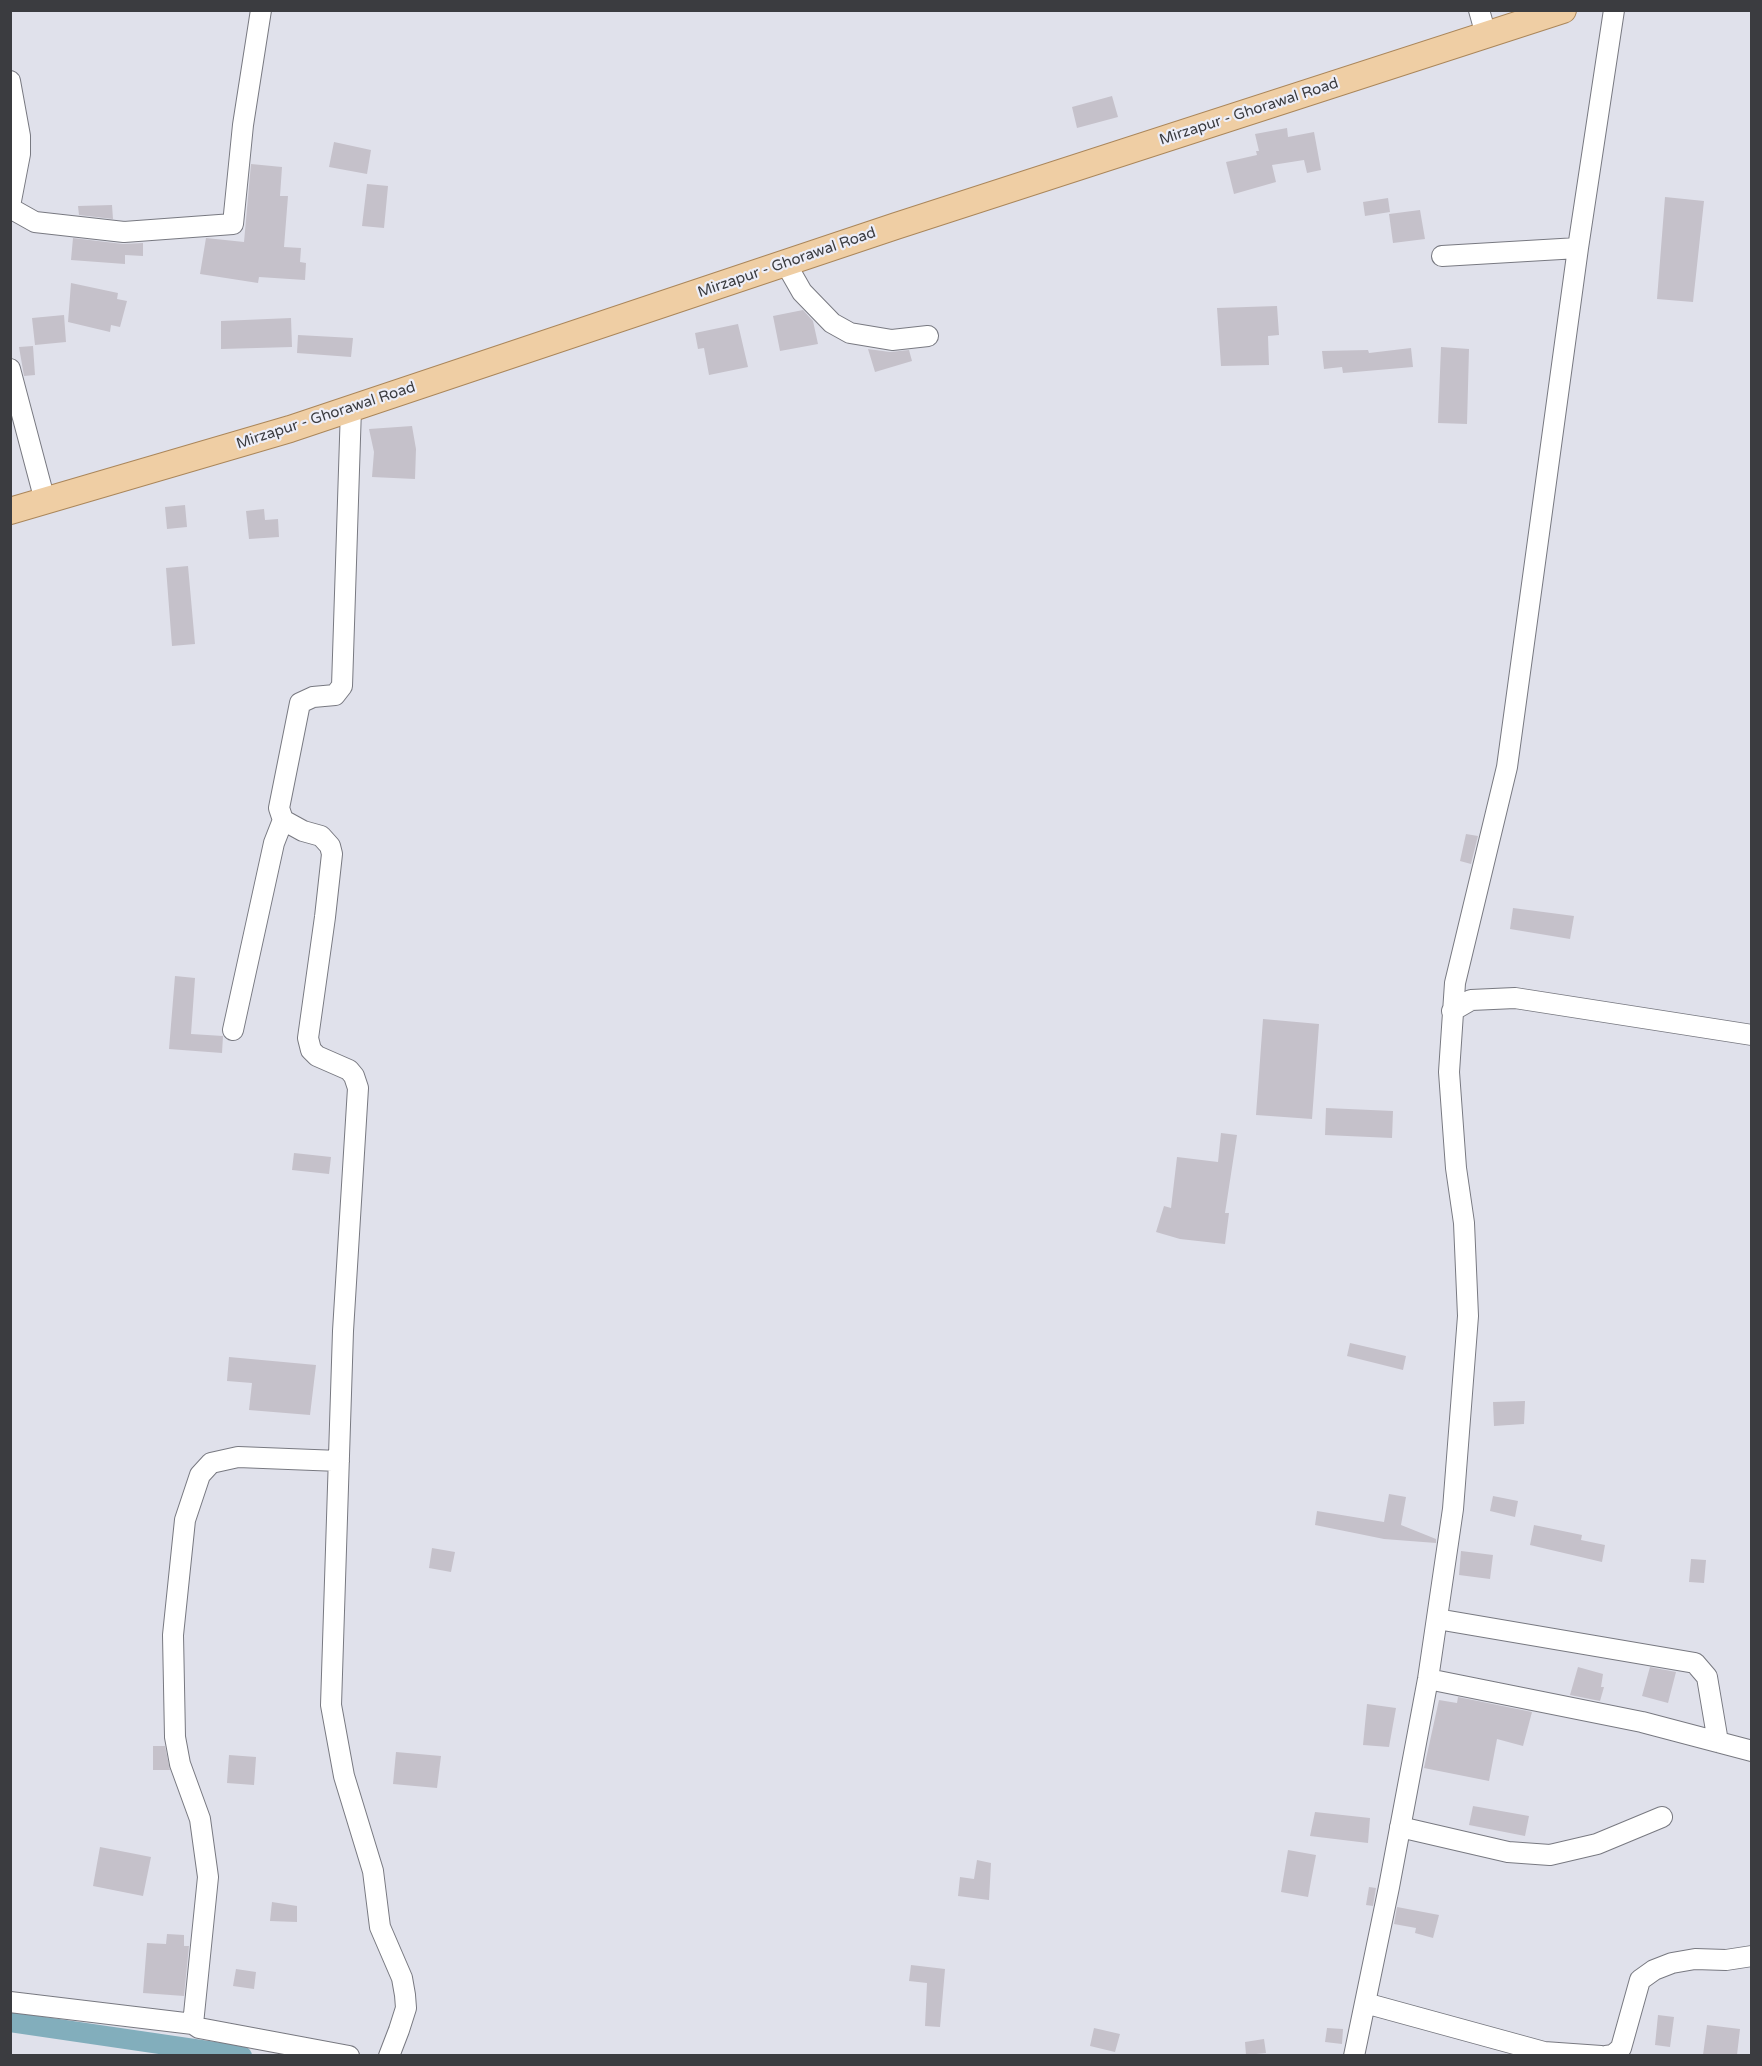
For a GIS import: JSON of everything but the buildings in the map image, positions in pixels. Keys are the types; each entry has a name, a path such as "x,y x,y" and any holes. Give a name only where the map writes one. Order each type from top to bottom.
{"main road":[{"name":"Mirzapur - Ghorawal Road","path":"10,511 351,408 1563,10"}],"street":[{"path":"10,81 20,136 10,207 35,222 124,232 234,224 243,125 261,10"},
{"path":"1479,10 1486,35"},
{"path":"1353,2055 1428,1679 1453,1509 1468,1316 1464,1223 1456,1168 1449,1072 1455,983 1507,767 1578,248 1614,10"},
{"path":"1442,256 1578,248"},
{"path":"786,264 802,292 832,323 850,333 892,340 928,336"},
{"path":"10,369 45,501"},
{"path":"233,1029 274,843 283,820 279,808 297,710 300,703 313,697 334,696 342,686 351,408"},
{"path":"283,820 303,831 321,836 330,846 332,854 325,916 308,1038 310,1050 317,1056 349,1070 358,1088 343,1331 331,1706 344,1776 373,1871 380,1927 402,1978 405,1995 405,2008 399,2030 388,2055"},
{"path":"1452,1011 1471,1000 1515,998 1752,1035"},
{"path":"193,2024 208,1877 200,1819 180,1764 175,1737 173,1635 185,1520 197,1481 211,1463 238,1456 339,1461"},
{"path":"1437,1619 1695,1663 1707,1677 1718,1742"},
{"path":"1428,1679 1642,1722 1752,1751"},
{"path":"1400,1827 1508,1852 1550,1855 1597,1844 1662,1817"},
{"path":"1606,2055 1613,2055 1621,2048 1640,1980 1654,1970 1672,1963 1695,1959 1726,1960 1752,1956"},
{"path":"10,2002 193,2024 199,2028 349,2055"},
{"path":"1365,2003 1544,2052 1601,2055"}],"waterway":[{"path":"10,2022 242,2056"}]}
